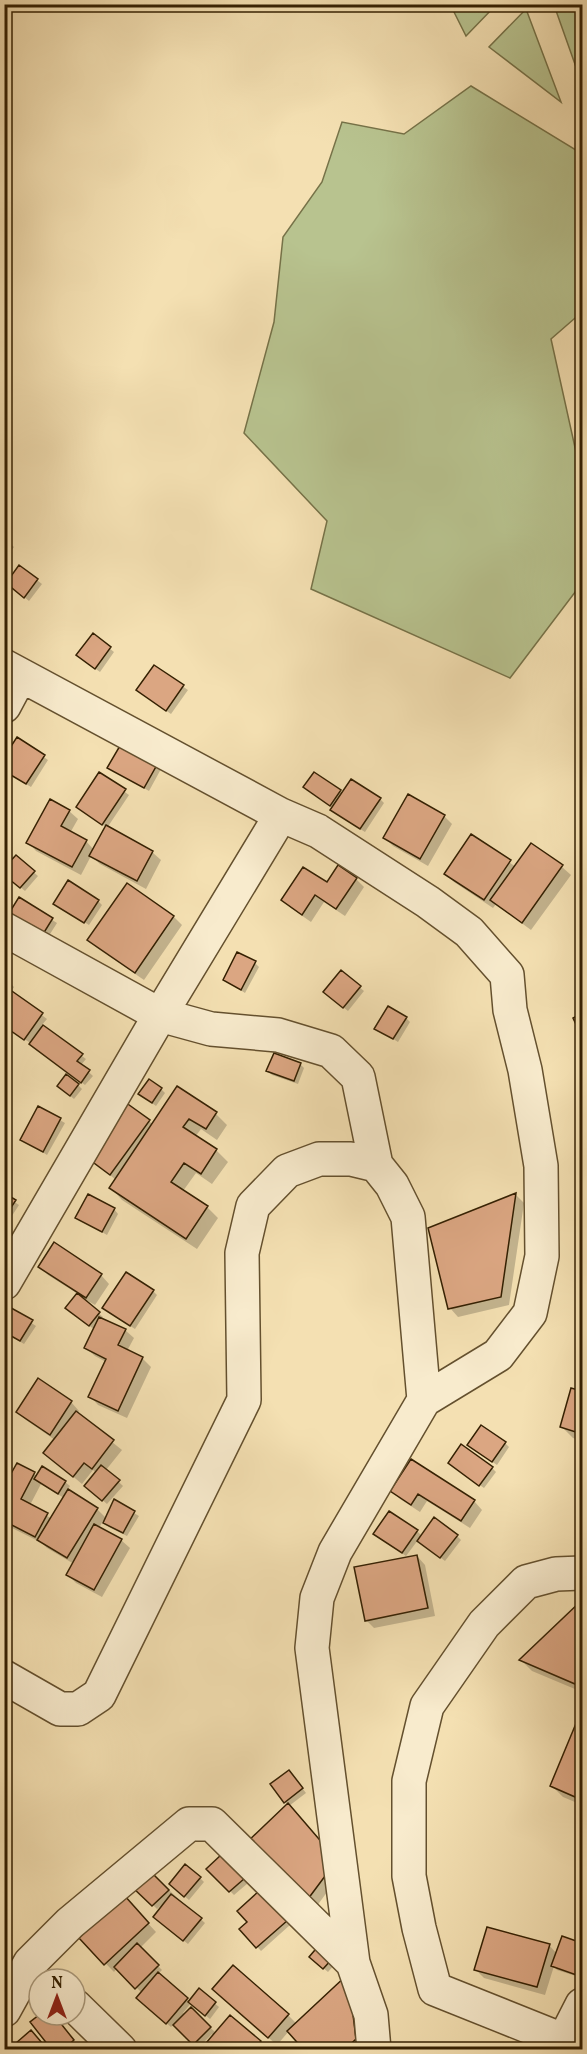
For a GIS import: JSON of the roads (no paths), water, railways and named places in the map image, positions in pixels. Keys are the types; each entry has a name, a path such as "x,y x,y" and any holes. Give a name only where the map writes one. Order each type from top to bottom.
{"street":[{"path":"4,706 13,671 281,815 318,831 428,902 469,932 507,975 510,1010 525,1070 541,1166 542,1256 530,1313 498,1355 424,1400 335,1552 317,1598 312,1648 353,1963 371,2015 374,2049"},
{"path":"4,1283 160,1015 281,815"},
{"path":"4,929 160,1015 210,1029 278,1035 331,1051 358,1077 376,1165 392,1185 408,1217 424,1400"},
{"path":"4,1677 60,1709 78,1709 99,1695 244,1400 242,1253 253,1206 287,1171 319,1159 351,1159 376,1165"},
{"path":"582,1573 556,1574 526,1582 484,1624 427,1706 409,1781 409,1876 418,1928 435,1989 562,2045 582,2005"},
{"path":"42,1967 70,1923 189,1824 212,1824 353,1963"},
{"path":"4,2010 27,1984"},
{"path":"87,2017 120,2049"}]}
